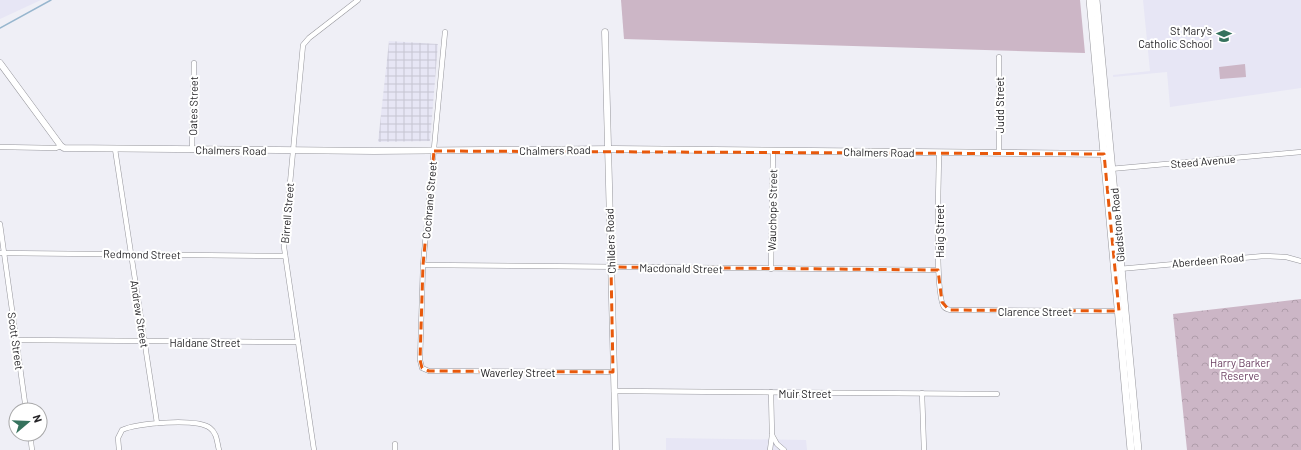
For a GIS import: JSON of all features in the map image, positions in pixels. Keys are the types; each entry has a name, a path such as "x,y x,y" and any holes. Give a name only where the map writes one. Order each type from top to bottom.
{"main road":[{"name":"Gladstone Road","path":"1090,0 1138,450"},
{"name":"Gladstone Road","path":"1096,0 1107,154"},
{"name":"Gladstone Road","path":"1122,311 1131,450"}],"street":[{"name":"Birrell Street","path":"314,450 285,256 284,240 303,45 309,38 358,0"},
{"name":"Cochrane Street","path":"422,368 420,360 423,265 445,32"},
{"name":"Childers Road","path":"605,32 616,450"},
{"name":"Judd Street","path":"999,57 999,153"},
{"path":"0,62 61,146"},
{"name":"Oates Street","path":"192,150 194,63"},
{"name":"Chalmers Road","path":"0,147 56,148 61,146 67,148 293,151 607,149 1107,154"},
{"name":"Andrew Street","path":"115,149 157,423"},
{"name":"Wauchope Street","path":"771,270 773,151"},
{"name":"Steed Avenue","path":"1109,170 1301,152"},
{"name":"Haig Street","path":"939,153 938,270 942,302 945,308"},
{"name":"Scott Street","path":"0,224 2,253 25,402"},
{"name":"Redmond Street","path":"2,253 285,256"},
{"name":"Aberdeen Road","path":"1118,269 1264,256 1286,257 1301,261"},
{"name":"Macdonald Street","path":"423,265 771,270 938,270"},
{"name":"Clarence Street","path":"945,308 952,310 1122,311"},
{"name":"Haldane Street","path":"16,340 298,342"},
{"name":"Waverley Street","path":"422,368 429,371 613,372"},
{"name":"Muir Street","path":"614,391 997,394"},
{"path":"770,450 772,435 771,392"},
{"path":"922,393 924,450"},
{"path":"119,450 118,438 122,430 133,426 157,423 204,424 216,435 219,450"},
{"path":"772,435 777,444 784,450"},
{"path":"395,444 395,450"}],"highlighted area":[{"path":"434,151 1104,154 1119,311 949,310 942,302 938,270 611,267 613,372 429,371 422,368 420,360 423,265"}],"shaded area":[{"path":"0,0 41,0 0,19"},
{"name":"St Mary's Catholic School","path":"1143,0 1301,0 1301,88 1170,107 1167,72 1113,77 1113,75 1150,71"},
{"path":"389,41 438,44 430,141 378,142"},
{"path":"666,438 806,440 807,450 666,450"}],"green space":[{"path":"621,0 1080,0 1085,53 624,39"},
{"path":"1245,64 1246,77 1220,79 1219,67"},
{"name":"Harry Barker Reserve","path":"1301,299 1301,450 1187,450 1173,314"}],"waterway":[{"path":"0,28 51,0"}],"place":[{"name":"St Mary's Catholic School","path":"1224,36"}]}
